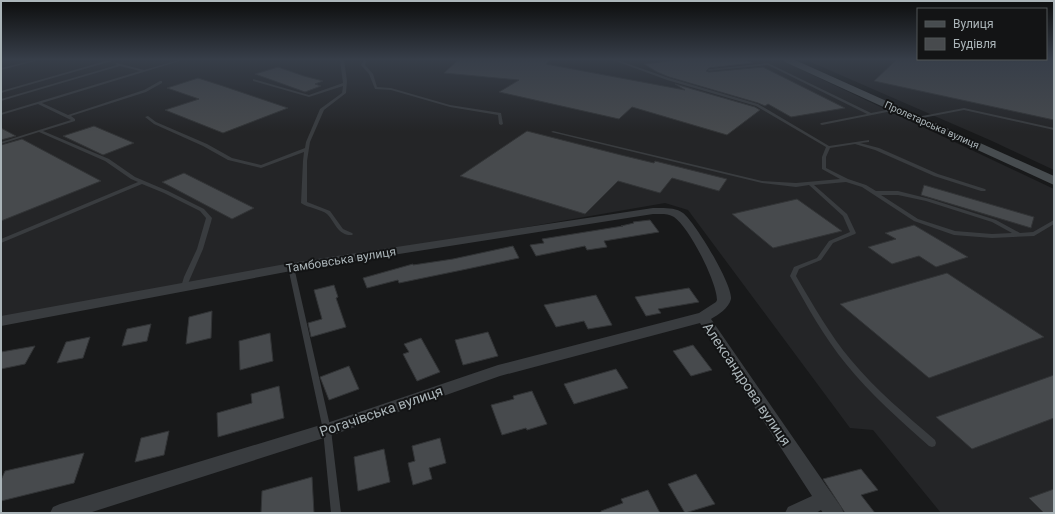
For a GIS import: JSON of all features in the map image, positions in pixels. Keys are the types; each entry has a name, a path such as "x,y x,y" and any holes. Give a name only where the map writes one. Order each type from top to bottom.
{"street":[{"name":"Пролетарська вулиця","path":"841,84 1054,181"},
{"name":"Тамбовська вулиця","path":"1,321 291,267 653,211 672,212 681,217"},
{"name":"Александрова вулиця","path":"681,217 688,224 717,274 725,293 724,301 711,313 703,317 829,507"},
{"name":"Рогачівська вулиця","path":"60,513 327,430 498,371 703,317"},
{"path":"795,513 829,507"}],"lane":[{"path":"1,92 28,84"},
{"path":"1,100 55,84"},
{"path":"1,114 101,84"},
{"path":"68,116 145,91 157,84"},
{"path":"268,84 309,96 344,84 344,93 322,109 308,142 304,204 328,212 341,230 350,234"},
{"path":"375,84 376,88 390,89 450,106 500,114 501,124"},
{"path":"685,84 757,105 828,147 867,141"},
{"path":"809,84 870,114"},
{"path":"1,143 74,120 39,103"},
{"path":"822,124 897,109"},
{"path":"917,118 964,109 1054,129"},
{"path":"147,117 155,124 205,145 230,159 261,167 307,149"},
{"path":"39,131 107,160 133,178 202,210 209,218 200,249 188,273 184,287"},
{"path":"553,132 762,182 796,185 846,180"},
{"path":"854,143 877,149 936,175 983,190"},
{"path":"828,147 824,157 824,169 846,180 864,186 916,220 954,233 992,236 1034,234 1054,222"},
{"path":"1,241 142,182"},
{"path":"809,183 845,215 853,233 830,242 819,259 796,268 793,276 818,319 849,362 885,402 932,443"},
{"path":"875,193 898,194 928,200 994,221 1019,235"},
{"path":"291,267 327,430 336,513"}],"shaded area":[{"path":"1,84 832,84 1054,189 1054,513 941,513 873,430 850,428 688,210 665,203 292,268 1,322"},
{"path":"861,84 1054,84 1054,170 992,141"}],"building":[{"path":"179,84 217,84 288,108 223,133 165,110 199,99 167,88"},
{"path":"283,84 315,84 321,86 305,92"},
{"path":"512,84 653,84 685,90 675,84 755,107 760,110 727,135 632,107 619,119 499,92"},
{"path":"693,84 797,84 845,108 791,117 768,104 765,106"},
{"path":"888,84 1054,84 1054,120"},
{"path":"94,126 134,143 103,155 63,136"},
{"path":"1,128 16,136 1,140"},
{"path":"527,131 654,163 655,161 727,179 719,191 672,178 660,193 618,181 585,214 460,176"},
{"path":"22,139 101,181 1,221 1,145"},
{"path":"184,173 254,208 232,219 162,182"},
{"path":"924,185 1034,217 1031,228 921,195"},
{"path":"797,199 842,231 773,248 732,214"},
{"path":"650,220 659,232 604,241 607,247 587,250 585,246 536,256 530,245 544,243 542,239 623,226 621,226 634,223 633,222"},
{"path":"914,225 968,257 936,267 919,256 892,264 868,247 896,239 885,233"},
{"path":"513,246 519,258 399,283 398,280 367,288 363,278 413,264 453,259"},
{"path":"947,273 1044,337 929,378 840,304"},
{"path":"334,285 338,297 336,298 346,327 311,337 308,323 322,319 314,290"},
{"path":"689,288 699,302 658,309 661,313 646,316 635,297"},
{"path":"596,295 612,325 588,329 584,321 556,327 544,305"},
{"path":"212,311 211,338 186,344 189,317"},
{"path":"151,324 147,341 122,346 127,329"},
{"path":"488,332 498,356 463,365 455,340"},
{"path":"270,333 273,361 240,370 239,341"},
{"path":"90,337 83,358 57,363 66,342"},
{"path":"421,338 440,372 417,381 403,354 409,352 404,344"},
{"path":"693,345 712,370 691,376 673,351"},
{"path":"35,346 25,364 1,369 1,352"},
{"path":"349,366 359,389 329,400 320,377"},
{"path":"616,369 628,388 574,404 564,384"},
{"path":"1054,375 1054,418 972,449 936,417"},
{"path":"279,386 284,418 218,437 217,413 252,403 251,394"},
{"path":"532,391 547,424 502,435 491,405 514,399 513,396"},
{"path":"169,431 164,455 135,462 141,438"},
{"path":"440,438 446,463 429,468 432,479 413,485 408,463 415,461 412,446"},
{"path":"384,449 390,482 358,491 354,457"},
{"path":"84,453 74,483 1,501 1,480 5,471"},
{"path":"861,469 878,490 861,495 875,513 845,513 823,479"},
{"path":"696,474 715,504 685,513 668,484"},
{"path":"312,477 314,513 261,513 262,491"},
{"path":"1054,489 1054,513 1044,513 1029,498"},
{"path":"648,490 660,513 601,513 601,511 623,503 621,499"}]}
